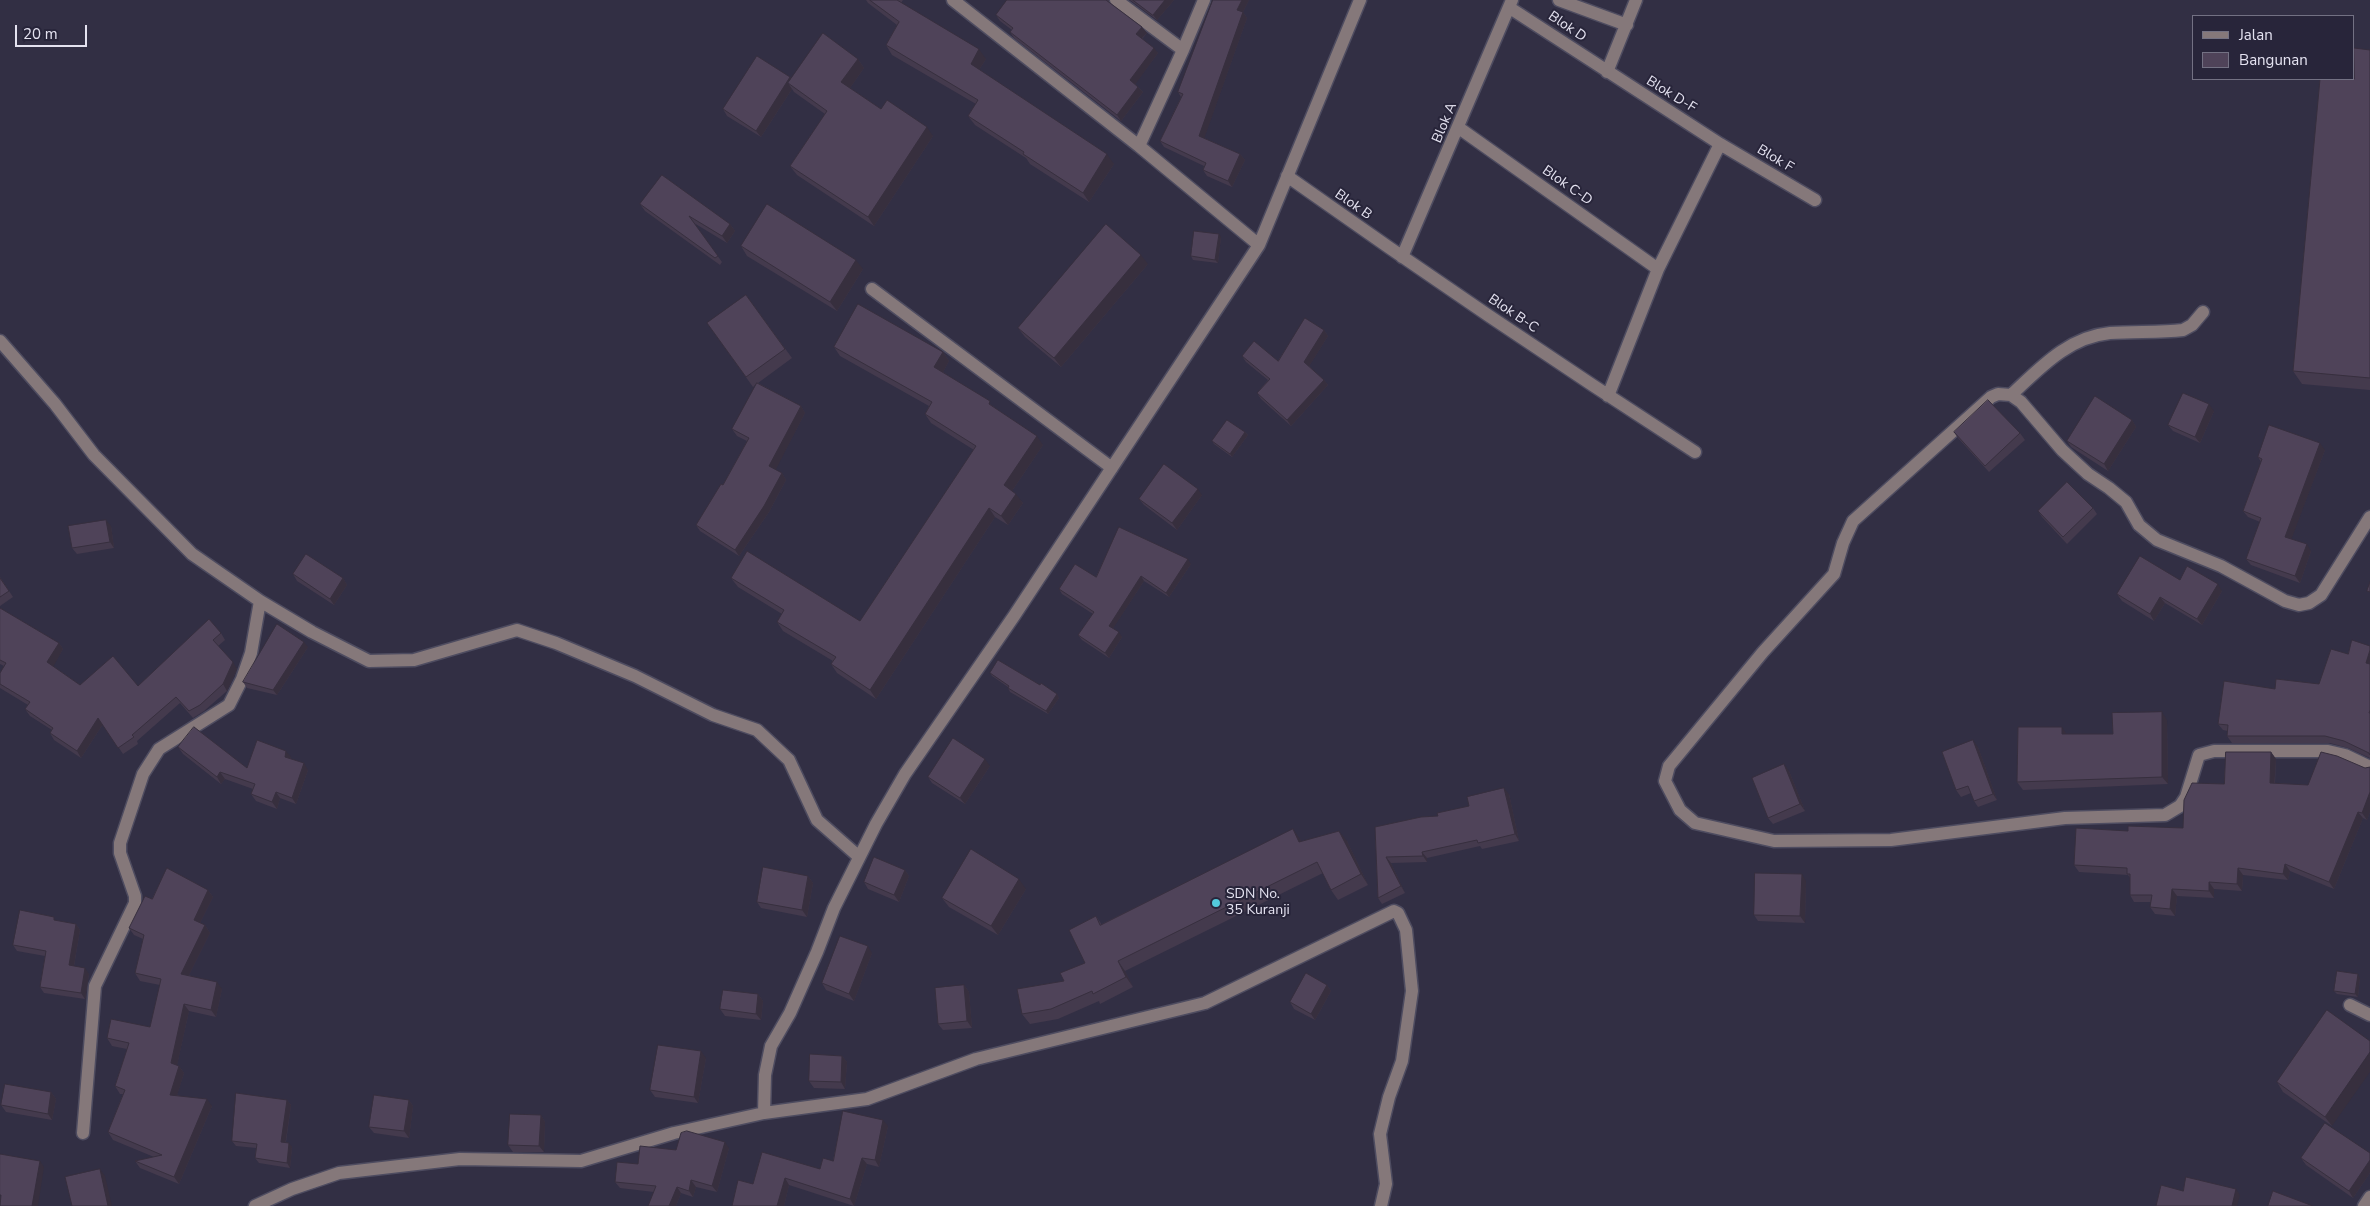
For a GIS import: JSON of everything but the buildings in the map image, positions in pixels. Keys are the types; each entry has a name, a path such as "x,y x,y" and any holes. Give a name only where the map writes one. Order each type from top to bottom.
{"street":[{"path":"953,0 1139,146 1259,245"},
{"path":"1116,0 1183,50"},
{"path":"1139,146 1204,0"},
{"path":"764,1113 765,1076 771,1046 790,1013 858,856 905,774 1014,616 1259,245 1360,0"},
{"path":"1559,0 1627,25"},
{"path":"1607,72 1636,0"},
{"name":"Blok D","path":"1511,4 1607,72"},
{"name":"Blok A","path":"1402,257 1511,4"},
{"name":"Blok D-F","path":"1607,72 1720,144"},
{"name":"Blok C-D","path":"1459,128 1658,269"},
{"path":"1695,452 1608,396 1658,269 1720,144"},
{"name":"Blok F","path":"1720,144 1815,200"},
{"name":"Blok B","path":"1287,176 1402,257"},
{"name":"Blok B-C","path":"1402,257 1608,396"},
{"path":"872,289 1112,468"},
{"path":"2011,395 2043,364 2079,340 2109,333 2183,330 2192,325 2203,312"},
{"path":"0,340 55,404 94,455 192,554 260,601 312,632 370,661 414,660 517,630 556,643 635,676 713,715 757,730 789,760 817,820 858,856"},
{"path":"2370,516 2321,595 2309,603 2299,605 2285,601 2221,566 2189,555 2148,535 2139,525 2126,502 2088,474 2062,450 2021,402 2011,395 1998,394 1991,397 1853,521 1843,543 1834,574 1763,652 1669,766 1666,781 1680,810 1695,822 1774,842 1891,840 2065,818 2165,815 2180,806 2186,797 2199,755 2214,751 2328,751 2345,756 2370,768"},
{"path":"84,1133 95,986 135,903 135,896 120,853 124,831 143,774 158,749 229,705 252,653 260,601"},
{"path":"255,1206 292,1189 339,1174 460,1159 581,1161 674,1133 764,1113 867,1099 976,1059 1205,1003 1359,927 1396,912 1406,930 1412,991 1402,1061 1389,1097 1380,1134 1386,1184 1381,1206"},
{"path":"2350,1005 2370,1015"},
{"path":"2364,1206 2370,1197"}],"place":[{"name":"SDN No. 35 Kuranji","path":"1216,903"}]}
